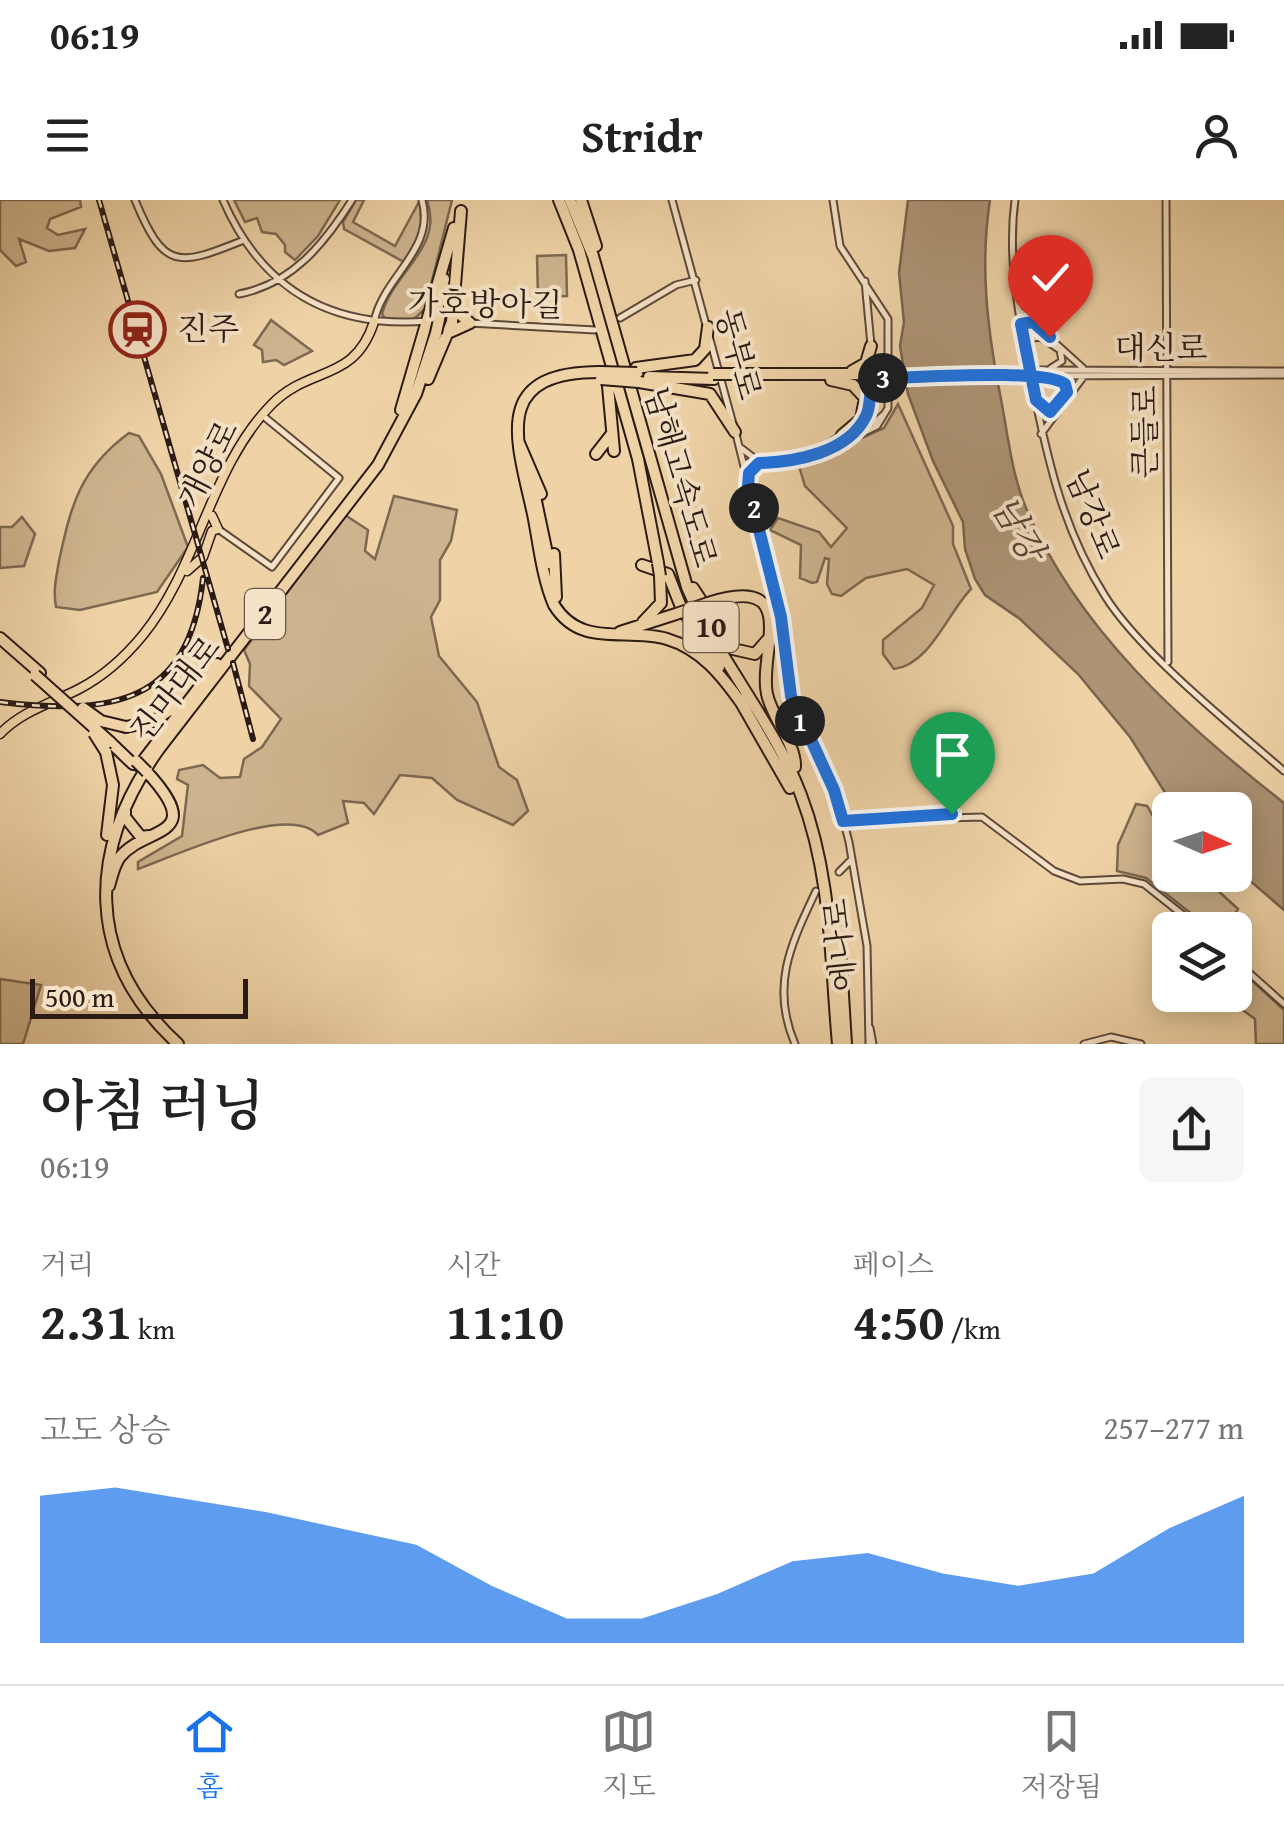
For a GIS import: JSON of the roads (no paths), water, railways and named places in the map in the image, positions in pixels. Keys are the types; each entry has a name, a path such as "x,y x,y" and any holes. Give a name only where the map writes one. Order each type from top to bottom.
{"highway":[{"path":"559,200 642,474 660,576 661,598 653,615 618,632"},
{"name":"남해고속도로","path":"570,200 593,256 683,576 706,629 785,760 821,862 832,929 842,1044"},
{"name":"남해고속도로","path":"581,200 693,588 795,767 822,840 836,905 842,1044"},
{"path":"396,436 420,397 451,327 462,204"},
{"name":"2","path":"438,315 462,204"},
{"name":"2","path":"434,333 462,204"},
{"path":"385,448 404,404 424,321 454,228"},
{"path":"591,296 612,399 612,434 606,452 615,434 622,430 642,474"},
{"path":"454,308 457,316 470,323"},
{"path":"451,327 470,323"},
{"path":"638,375 696,360 706,345 708,327"},
{"name":"진마대로","path":"175,1044 127,980 112,940 105,897 109,848 132,790 368,480 396,436 416,394 434,333"},
{"name":"진마대로","path":"175,1044 135,1000 116,963 102,897 106,846 124,792 148,750 262,612 385,448 413,392 434,333"},
{"path":"820,376 859,368 868,360 871,346"},
{"path":"584,374 555,380 530,396 518,422 519,443 541,515 556,603 564,616 584,629 618,632 746,597 758,603 770,617 773,637 766,688 795,767"},
{"path":"638,375 710,394 737,438"},
{"path":"742,704 712,665 675,642 649,636 602,635 573,626 554,606 515,436 518,410 532,390 554,376 883,379"},
{"path":"820,376 848,383 862,393 864,413 846,434"},
{"path":"642,565 668,574 681,607 797,800 821,862"},
{"path":"693,588 733,649 752,655 766,645 770,626 758,607 739,600 709,605"},
{"path":"602,635 677,615"},
{"path":"0,641 70,700 101,721 126,727 154,721 196,688"},
{"path":"70,700 109,745 134,762 166,793 171,818 163,833 130,847 119,858 105,897"},
{"path":"106,846 112,785 109,745"},
{"path":"132,790 124,810 131,827 141,837 162,832 168,805 146,773"}],"main road":[{"name":"개양로","path":"0,734 30,711 110,670 143,635 184,574 248,433 291,388 357,358 374,322"},
{"path":"184,574 203,557 213,528 216,500"}],"street":[{"path":"135,200 153,242 172,258 190,261 244,240"},
{"name":"가호방아길","path":"223,200 244,240 279,281 312,304 374,322 424,321 451,327"},
{"path":"239,294 279,281 315,250 352,200"},
{"name":"개양로","path":"374,322 378,304 424,237 427,222 422,200"},
{"name":"동부로","path":"672,200 785,614 795,695 825,758 852,859"},
{"path":"743,463 800,458 846,434 872,426 882,415 884,309 840,246 834,200"},
{"name":"남강로","path":"1015,200 1012,252 1041,434 1058,499 1093,576 1121,618 1284,773"},
{"name":"큰들로","path":"1166,200 1168,664"},
{"path":"748,486 749,473 758,462 799,461 882,422 888,408 883,379 874,369 865,278"},
{"path":"620,318 676,285 696,280"},
{"path":"869,324 871,308 884,309"},
{"path":"1019,311 1085,373 1041,434"},
{"path":"1021,324 1033,322"},
{"name":"가호방아길","path":"470,323 595,330"},
{"path":"1021,324 1043,336 1062,357 1056,366 1041,373"},
{"path":"1026,350 1029,339 1043,336"},
{"path":"1039,420 1050,412 1067,388 1059,379 1041,373"},
{"name":"대신로","path":"883,379 1041,373 1284,373"},
{"path":"882,415 874,423 868,414 870,389 883,379"},
{"path":"1036,400 1050,412"},
{"path":"1048,424 1050,412"},
{"path":"829,448 868,414"},
{"path":"213,528 272,567 339,478 262,415"},
{"path":"1039,420 1048,424"},
{"path":"737,438 758,462"},
{"name":"동부로","path":"758,521 781,617 791,696 834,790"},
{"path":"1155,652 1168,647"},
{"path":"795,695 803,685"},
{"path":"843,821 982,817 1005,830 1054,871 1080,881 1123,879 1144,884 1179,912"},
{"path":"839,872 852,859"},
{"name":"에나로","path":"852,859 867,946 871,1044"},
{"path":"795,1044 782,1001 783,968 816,891"},
{"path":"1252,975 1284,1004"},
{"path":"1084,1044 1112,1037 1141,1044"}],"water":[{"name":"남강","path":"908,200 990,200 985,271 988,318 1010,450 1026,508 1074,594 1136,671 1208,740 1284,803 1284,910 1252,883 1252,792 1165,792 1130,737 1078,674 1020,619 985,595 975,579 965,549 963,522 933,461 908,394 900,346 904,322 899,273"}],"railway":[{"path":"99,200 228,649"},
{"path":"0,702 76,706 137,693 162,677 181,653 195,621 203,578"},
{"path":"233,663 253,739"}],"place":[{"name":"진주","path":"138,329"}]}
